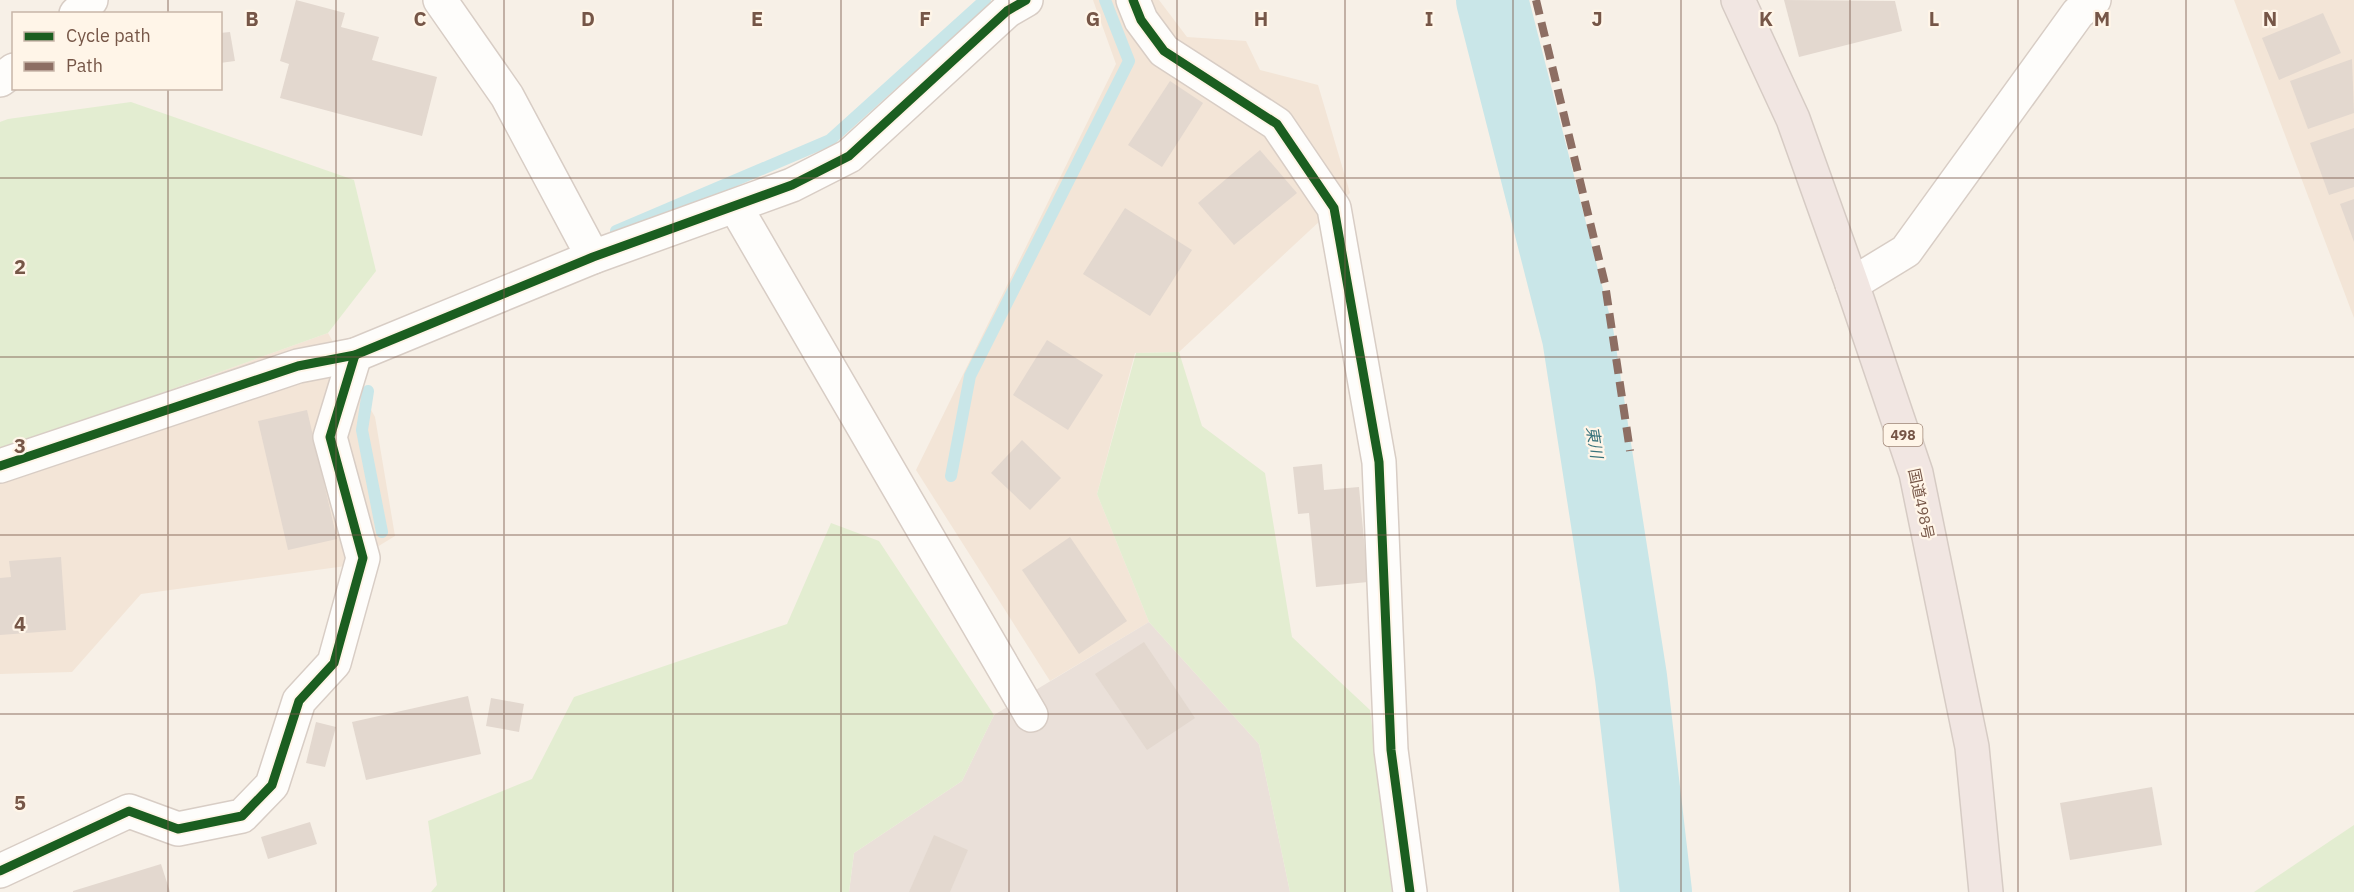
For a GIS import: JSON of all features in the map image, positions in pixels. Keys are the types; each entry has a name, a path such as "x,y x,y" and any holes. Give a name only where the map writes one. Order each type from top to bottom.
{"highway":[{"name":"国道498号","path":"1738,0 1793,119 1916,473 1972,747 1986,892"}],"street":[{"path":"78,12 92,0"},
{"path":"440,0 507,96 593,257"},
{"path":"0,466 298,366 355,355 593,257 792,185 849,156 1007,11 1026,0"},
{"path":"1133,0 1141,20 1164,51 1277,124 1334,208 1379,462 1391,750 1410,892"},
{"path":"1852,284 1906,251 2078,13 2094,0"},
{"path":"735,206 1031,715"},
{"path":"0,871 129,811 178,829 242,816 272,785 299,701 334,663 363,558 330,437 355,355"}],"shaded area":[{"path":"1093,0 1159,0 1187,37 1246,41 1260,70 1318,85 1350,193 1179,352 1135,353 1097,494 1149,622 1050,681 916,470 1116,64"},
{"path":"2234,0 2354,0 2354,318"},
{"path":"328,333 375,417 395,536 346,566 141,594 72,672 0,674 0,451"},
{"path":"1149,622 1259,744 1290,892 849,892 854,853 962,781 994,715"}],"green space":[{"path":"131,102 354,180 376,271 328,333 0,451 0,122"},
{"path":"1179,352 1202,426 1265,473 1292,637 1370,710 1392,892 1290,892 1259,744 1149,622 1097,494 1136,353"},
{"path":"831,523 879,541 994,715 962,781 854,853 849,892 431,892 437,885 428,821 532,779 574,697 787,624"},
{"path":"2354,825 2354,892 2254,892"}],"building":[{"path":"296,0 345,13 341,27 379,37 372,60 437,77 422,136 280,98 289,64 280,61"},
{"path":"1784,0 1895,1 1902,31 1799,57"},
{"path":"2323,13 2341,53 2279,80 2262,38"},
{"path":"230,32 235,61 222,63 222,33"},
{"path":"2352,59 2354,113 2308,129 2290,81"},
{"path":"1170,81 1203,103 1162,167 1128,145"},
{"path":"2354,128 2354,187 2329,195 2310,143"},
{"path":"1260,150 1297,193 1234,245 1198,203"},
{"path":"2354,199 2354,242 2340,204"},
{"path":"1125,208 1192,250 1150,316 1083,274"},
{"path":"1047,340 1103,375 1068,430 1013,395"},
{"path":"307,410 337,539 288,550 258,421"},
{"path":"1022,440 1061,478 1030,510 991,473"},
{"path":"1322,464 1324,490 1359,487 1368,582 1316,587 1309,513 1298,514 1293,467"},
{"path":"1070,537 1127,621 1079,654 1022,570"},
{"path":"61,557 66,630 0,635 0,578 11,577 9,561"},
{"path":"1144,642 1195,718 1147,750 1095,674"},
{"path":"468,696 481,754 366,780 352,722"},
{"path":"491,698 524,704 519,732 486,726"},
{"path":"316,722 336,727 325,767 306,763"},
{"path":"2152,787 2162,845 2070,860 2060,803"},
{"path":"310,822 317,844 268,859 261,837"},
{"path":"934,835 968,850 950,892 909,892"},
{"path":"161,864 170,892 73,892 73,891"}],"waterway":[{"path":"616,231 830,140 985,0"},
{"path":"951,476 970,376 1129,61 1105,0"},
{"name":"東川","path":"1492,0 1578,337 1631,677 1656,892"},
{"path":"368,391 362,430 382,532"}],"marked path":[{"path":"1536,0 1605,284 1630,451"}],"cycle path":[{"path":"0,466 298,366 355,355 593,257 792,185 849,156 1007,11 1026,0"},
{"path":"1133,0 1141,20 1164,51 1277,124 1334,208 1379,462 1391,750 1410,892"},
{"path":"0,871 129,811 178,829 242,816 272,785 299,701 334,663 363,558 330,437 355,355"}]}
